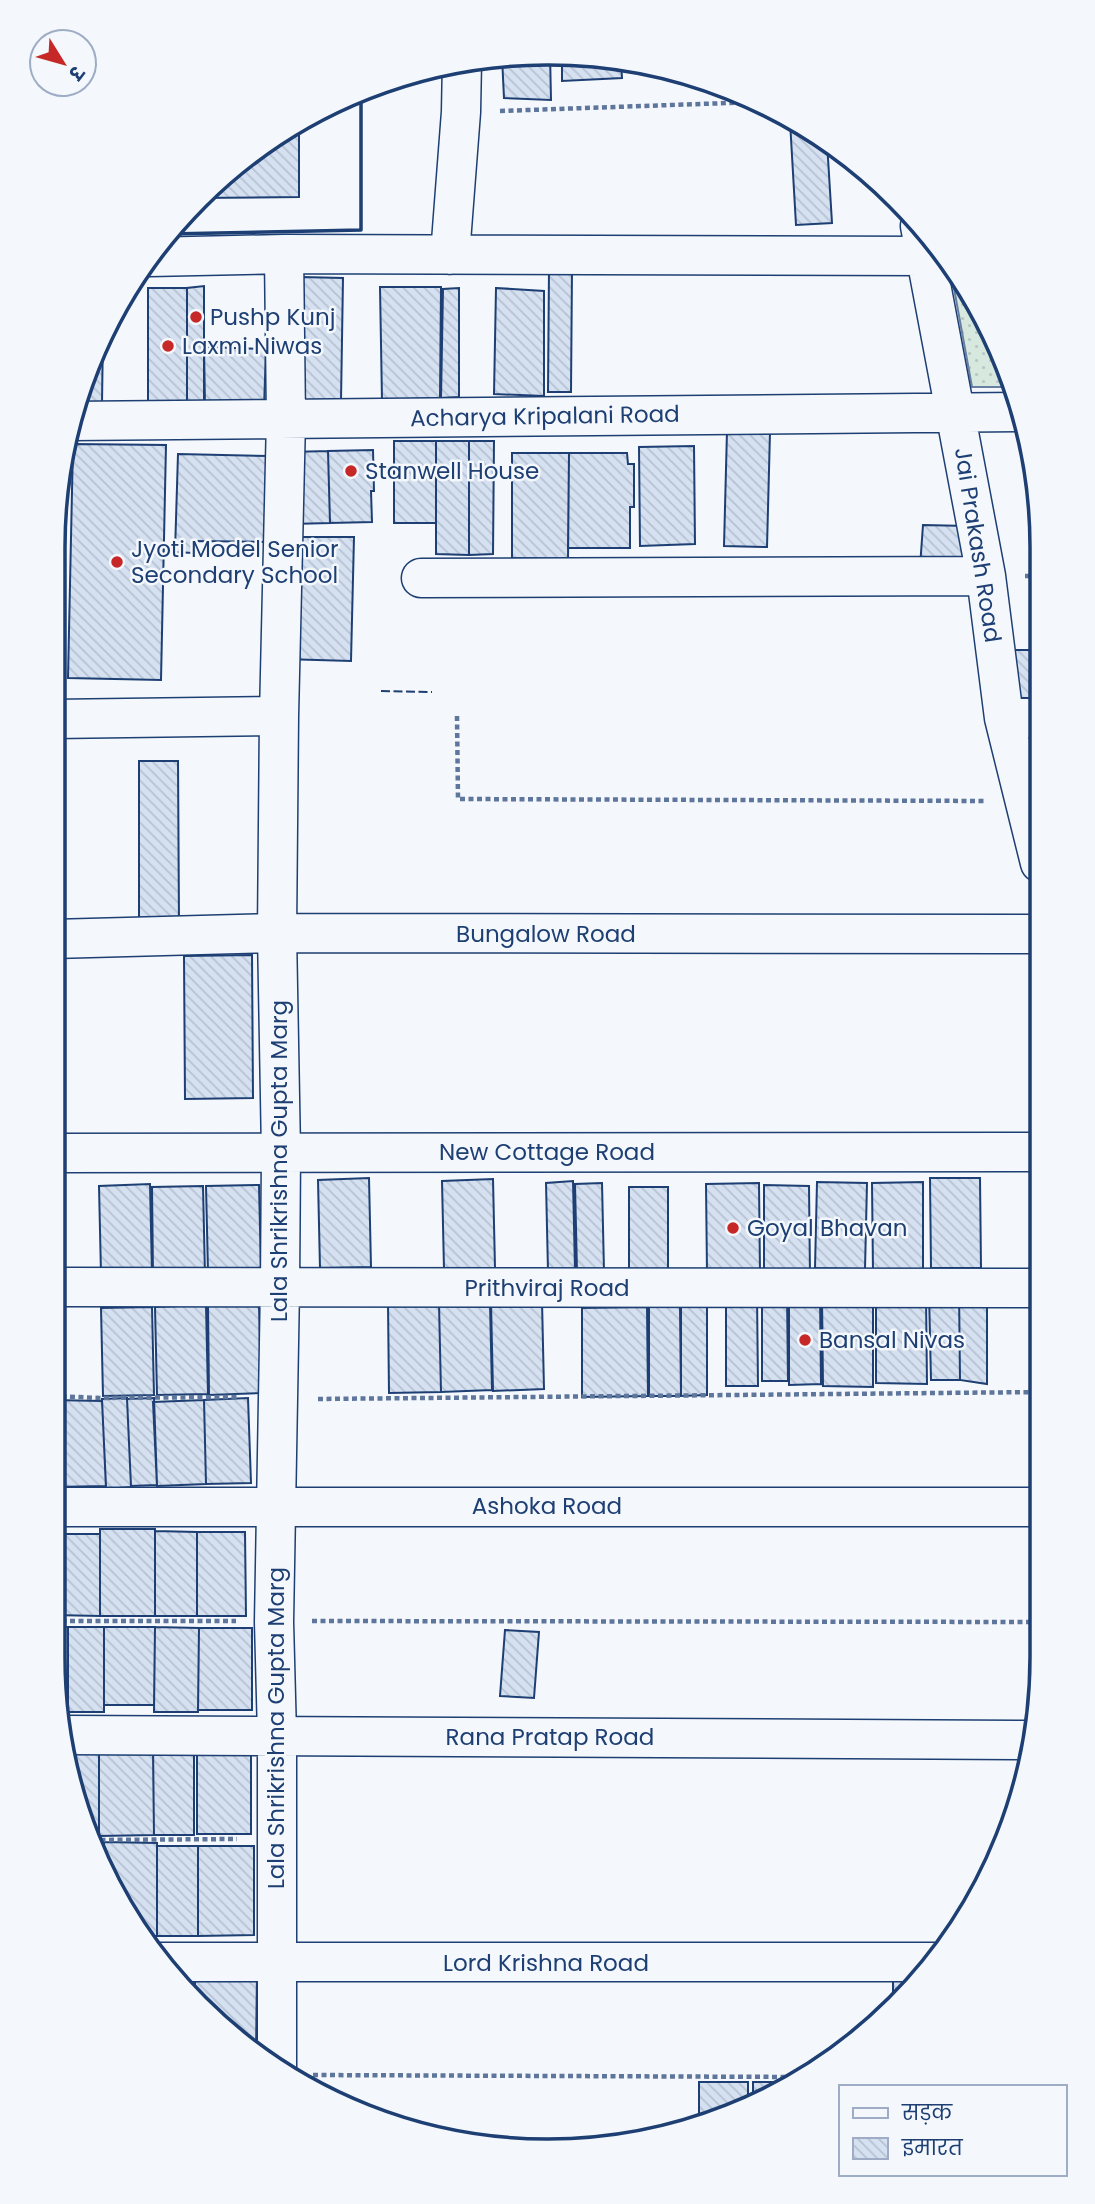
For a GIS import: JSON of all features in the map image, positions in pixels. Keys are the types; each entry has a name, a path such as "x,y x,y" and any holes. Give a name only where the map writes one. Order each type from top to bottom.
{"street":[{"path":"450,255 463,72"},
{"path":"163,257 450,255 920,241"},
{"name":"Jai Prakash Road","path":"924,247 986,576 1021,718 1023,801 1030,827"},
{"name":"Lala Shrikrishna Gupta Marg","path":"284,254 286,419 277,933 281,1152 274,1622 277,1963 293,2067"},
{"name":"Acharya Kripalani Road","path":"82,421 1011,412"},
{"path":"421,578 986,576"},
{"path":"65,719 279,716"},
{"name":"Bungalow Road","path":"65,939 277,933 1030,934"},
{"name":"New Cottage Road","path":"65,1153 1030,1152"},
{"name":"Prithviraj Road","path":"65,1287 1030,1288"},
{"name":"Ashoka Road","path":"65,1507 1030,1507"},
{"name":"Rana Pratap Road","path":"71,1735 1023,1740"},
{"name":"Lord Krishna Road","path":"175,1962 920,1962"}],"path":[{"path":"461,112 736,103"},
{"path":"457,716 457,799 1023,801"},
{"path":"65,1397 248,1396 278,1399 1030,1392"},
{"path":"65,1621 1030,1622"},
{"path":"101,1840 276,1839"},
{"path":"301,2072 785,2077"}],"shaded area":[{"path":"954,286 980,334 1003,387 972,387"}],"building":[{"path":"550,65 551,100 504,98 503,67"},
{"path":"562,65 622,71 622,78 562,81"},
{"path":"791,130 828,155 832,223 796,225"},
{"path":"299,133 299,197 215,198 254,165"},
{"path":"549,269 572,269 571,392 548,392"},
{"path":"301,277 343,278 341,401 299,400"},
{"name":"Pushp Kunj","path":"204,286 204,402 187,404 187,288"},
{"path":"380,287 441,287 440,398 382,400"},
{"name":"Laxmi Niwas","path":"148,288 187,288 187,404 148,404"},
{"path":"459,288 459,397 441,398 443,289"},
{"path":"496,288 544,291 544,396 494,394"},
{"path":"204,347 266,349 264,408 205,407"},
{"path":"103,360 102,403 87,404"},
{"path":"727,431 770,432 767,547 724,546"},
{"path":"394,441 436,441 436,523 394,523"},
{"path":"436,441 469,441 469,555 436,554"},
{"path":"469,441 494,441 493,554 469,555"},
{"name":"Jyoti Model Senior Secondary School","path":"76,444 166,445 161,680 68,678 73,462"},
{"path":"694,446 695,544 640,546 639,447"},
{"name":"Stanwell House","path":"373,450 372,522 330,523 328,451"},
{"path":"328,451 330,523 291,524 290,452"},
{"path":"512,453 569,453 568,559 512,558"},
{"path":"569,453 627,453 628,464 634,464 630,548 568,548"},
{"path":"178,454 268,456 265,542 194,541 193,553 175,552"},
{"path":"923,525 967,526 975,565 920,567"},
{"path":"286,537 354,537 351,661 283,659"},
{"path":"1010,650 1030,650 1030,698 1010,698"},
{"path":"1021,732 1030,732 1030,768"},
{"path":"139,761 178,761 179,923 139,923"},
{"path":"252,955 253,1098 185,1099 184,956"},
{"path":"369,1178 371,1267 320,1268 318,1180"},
{"path":"930,1178 980,1178 981,1268 931,1268"},
{"path":"493,1179 495,1268 444,1269 442,1181"},
{"path":"573,1181 575,1270 548,1271 546,1183"},
{"path":"817,1182 867,1183 865,1269 815,1268"},
{"path":"923,1182 923,1272 873,1272 872,1183"},
{"path":"602,1183 604,1271 577,1272 575,1184"},
{"name":"Goyal Bhavan","path":"759,1183 760,1272 707,1273 706,1184"},
{"path":"150,1184 152,1273 101,1274 99,1186"},
{"path":"259,1185 261,1271 208,1272 206,1186"},
{"path":"764,1185 809,1186 810,1275 764,1275"},
{"path":"203,1186 205,1275 153,1276 152,1187"},
{"path":"629,1187 668,1187 668,1277 629,1276"},
{"path":"959,1290 987,1295 987,1384 960,1380"},
{"path":"959,1290 960,1380 931,1380 929,1293"},
{"name":"Bansal Nivas","path":"787,1291 788,1381 762,1381 762,1292"},
{"path":"876,1294 926,1295 927,1384 876,1383"},
{"path":"757,1295 758,1386 726,1386 726,1297"},
{"name":"Bansal Nivas","path":"820,1295 821,1384 789,1385 789,1296"},
{"path":"822,1297 873,1297 873,1387 823,1386"},
{"path":"542,1301 544,1389 493,1391 491,1303"},
{"path":"439,1303 441,1392 389,1393 388,1304"},
{"path":"490,1303 492,1390 441,1392 439,1304"},
{"path":"206,1305 208,1394 157,1395 155,1307"},
{"path":"259,1305 261,1393 209,1395 208,1306"},
{"path":"680,1306 681,1396 649,1396 649,1307"},
{"path":"681,1306 707,1306 707,1395 681,1396"},
{"path":"152,1307 154,1395 103,1396 101,1308"},
{"path":"647,1307 648,1396 582,1397 582,1308"},
{"path":"127,1398 131,1487 106,1489 102,1399"},
{"path":"154,1398 157,1485 131,1486 127,1399"},
{"path":"248,1398 251,1483 206,1484 204,1400"},
{"path":"65,1400 102,1401 106,1486 65,1487"},
{"path":"204,1400 206,1484 157,1486 153,1402"},
{"path":"100,1529 155,1529 155,1616 100,1616"},
{"path":"155,1531 197,1532 197,1616 155,1616"},
{"path":"197,1532 245,1532 246,1616 197,1616"},
{"path":"65,1534 100,1534 100,1616 65,1615"},
{"path":"65,1627 68,1627 68,1709"},
{"path":"68,1627 104,1627 104,1712 68,1712"},
{"path":"104,1627 155,1627 154,1705 104,1705"},
{"path":"155,1627 199,1628 198,1712 154,1712"},
{"path":"199,1628 252,1628 252,1710 198,1710"},
{"path":"505,1630 539,1632 534,1698 500,1696"},
{"path":"197,1745 251,1745 251,1834 197,1834"},
{"path":"99,1746 99,1836 81,1781 73,1747"},
{"path":"99,1746 153,1746 154,1835 99,1836"},
{"path":"153,1750 194,1750 194,1835 154,1835"},
{"path":"104,1842 157,1843 157,1936 146,1925 129,1898 104,1847"},
{"path":"157,1846 198,1846 198,1936 157,1936"},
{"path":"198,1846 254,1846 254,1935 198,1936"},
{"path":"893,1971 913,1971 910,1975 893,1994"},
{"path":"183,1973 195,1973 195,1986"},
{"path":"195,1973 257,1973 256,2041 229,2019 195,1986"},
{"path":"699,2082 748,2082 748,2095 699,2115"},
{"path":"753,2082 775,2082 761,2089 753,2093"}],"fence":[{"path":"381,691 432,692"}],"wall":[{"path":"181,234 361,230 361,102"}],"place":[{"name":"Pushp Kunj","path":"196,317"},
{"name":"Laxmi Niwas","path":"168,346"},
{"name":"Stanwell House","path":"351,471"},
{"name":"Jyoti Model Senior Secondary School","path":"117,562"},
{"name":"Goyal Bhavan","path":"733,1228"},
{"name":"Bansal Nivas","path":"805,1340"}]}
